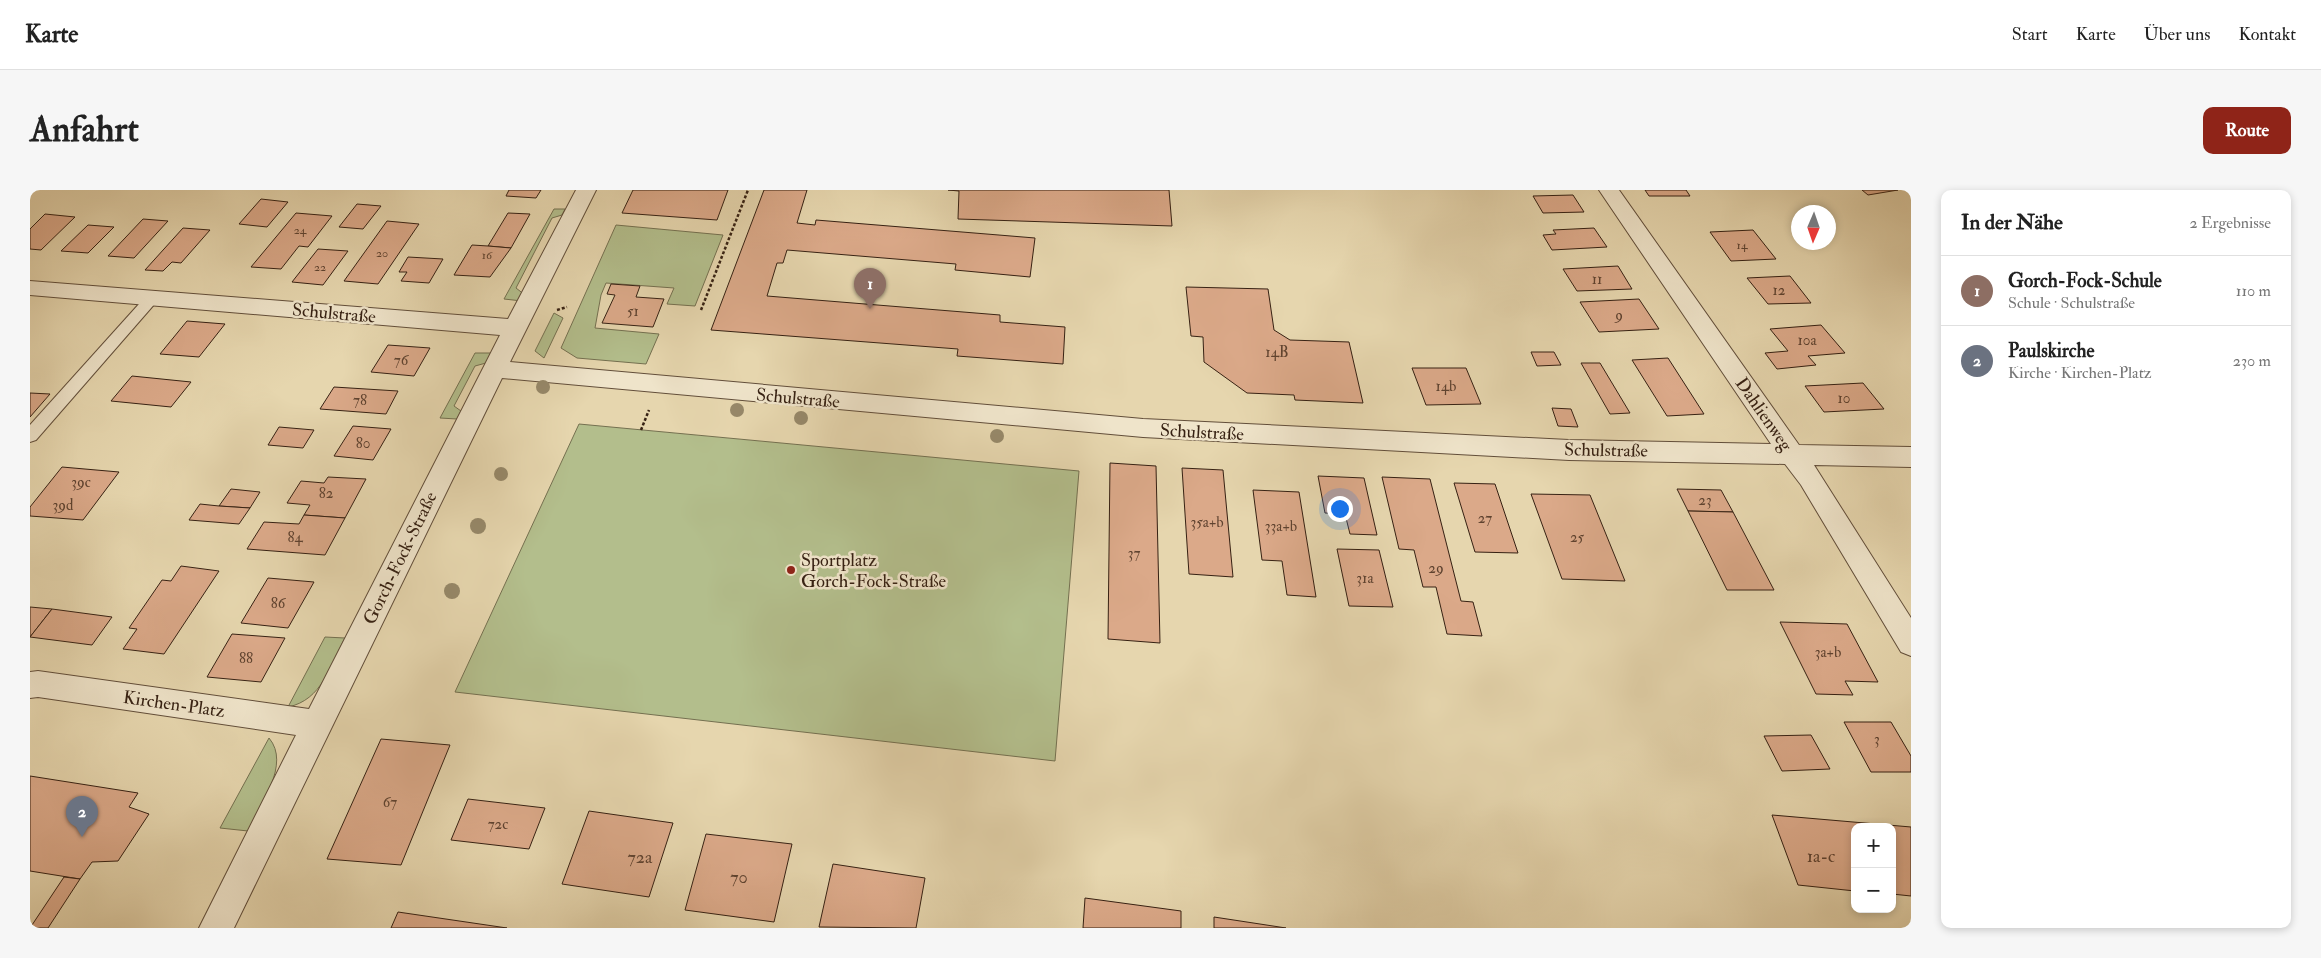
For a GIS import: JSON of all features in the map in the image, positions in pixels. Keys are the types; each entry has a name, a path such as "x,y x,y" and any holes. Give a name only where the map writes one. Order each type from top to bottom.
{"street":[{"name":"Gorch-Fock-Straße","path":"216,928 515,328 586,190"},
{"name":"Dahlienweg","path":"1609,190 1810,478 1911,643"},
{"name":"Schulstraße","path":"30,288 515,328"},
{"name":"Schulstraße","path":"495,369 1143,428 1569,450 1911,457"},
{"name":"Kirchen-Platz","path":"30,685 38,684 318,724"}],"lane":[{"path":"30,436 152,297"}],"path":[{"path":"701,310 748,190"}],"green space":[{"path":"554,209 565,209 562,215 552,218 516,288 525,295 522,301 504,299"},
{"path":"616,225 723,235 695,306 667,304 674,288 606,283 601,295 595,328 659,334 646,364 577,358 561,348"},
{"path":"554,313 563,318 544,358 535,351"},
{"path":"475,353 491,353 486,363 475,366 454,406 461,411 457,419 440,418"},
{"name":"Sportplatz Gorch-Fock-Straße","path":"579,424 1079,471 1055,761 455,692"},
{"path":"325,637 345,638 324,680 317,689 300,703 288,707"},
{"path":"269,738 275,748 277,760 275,772 266,797 248,831 220,828"}],"building":[{"path":"509,190 541,190 536,198 506,196"},
{"path":"633,190 728,190 717,220 622,213"},
{"path":"764,190 807,190 797,223 815,225 816,220 1035,238 1030,277 955,270 956,264 787,250 783,263 777,263 767,296 1000,315 1000,322 1065,327 1063,364 957,356 958,349 711,330"},
{"path":"948,190 1169,190 1172,226 958,219 959,191"},
{"path":"1645,190 1686,190 1690,196 1649,196"},
{"path":"1862,190 1898,190 1868,195"},
{"path":"1573,195 1584,212 1543,213 1533,196"},
{"path":"261,199 288,202 267,227 239,224"},
{"path":"357,204 381,206 363,229 339,227"},
{"path":"296,213 332,216 308,247 299,246 281,269 251,267"},
{"path":"508,213 530,214 511,248 488,246"},
{"path":"45,214 75,217 41,250 30,249 30,229"},
{"path":"143,219 168,221 134,258 108,256"},
{"path":"387,221 419,224 378,284 344,281"},
{"path":"88,225 114,227 88,253 61,251"},
{"path":"183,228 210,230 181,263 172,262 163,271 145,270"},
{"path":"1594,228 1607,247 1552,250 1543,235 1556,234 1553,230"},
{"path":"1753,230 1776,259 1731,261 1710,232"},
{"path":"472,245 511,248 490,277 454,275"},
{"path":"318,249 348,251 323,285 292,282"},
{"path":"408,257 443,259 429,283 401,281 407,272 399,272"},
{"path":"1618,266 1632,289 1577,291 1563,269"},
{"path":"1790,276 1811,303 1768,304 1747,278"},
{"path":"611,284 640,286 636,297 664,299 653,327 602,323 615,295 607,294"},
{"path":"1186,287 1268,289 1274,330 1290,340 1349,342 1363,403 1295,400 1294,395 1247,393 1204,362 1203,337 1191,336"},
{"path":"1639,299 1659,329 1599,332 1580,302"},
{"path":"187,321 225,324 199,357 160,354"},
{"path":"1821,325 1845,353 1808,356 1816,365 1777,369 1765,353 1788,351 1770,329"},
{"path":"388,345 430,348 414,376 371,372"},
{"path":"1531,352 1554,352 1561,365 1537,366"},
{"path":"1668,358 1704,414 1667,416 1632,360"},
{"path":"1581,363 1600,363 1630,413 1610,414"},
{"path":"1412,368 1466,368 1481,404 1426,405"},
{"path":"132,376 191,382 171,407 111,401"},
{"path":"1863,383 1884,409 1824,412 1805,386"},
{"path":"334,387 398,391 386,414 320,409"},
{"path":"30,393 50,394 30,417"},
{"path":"1552,408 1571,409 1578,427 1558,426"},
{"path":"353,426 391,429 373,460 334,456"},
{"path":"279,427 314,430 303,448 268,445"},
{"path":"1110,463 1156,466 1160,643 1108,639"},
{"path":"62,467 119,472 83,520 30,516 30,507"},
{"path":"1182,468 1223,470 1233,577 1189,574"},
{"path":"1318,476 1364,478 1377,535 1350,534 1345,514 1325,513"},
{"path":"328,477 366,479 345,518 304,515 310,505 287,503 301,481 324,483"},
{"path":"1382,477 1430,479 1461,601 1473,602 1482,636 1447,634 1436,587 1423,587 1414,550 1399,549"},
{"path":"1454,483 1495,484 1518,553 1475,552"},
{"path":"231,489 260,492 250,508 219,506"},
{"path":"1677,489 1721,490 1733,512 1688,511"},
{"path":"1253,490 1299,492 1316,597 1287,595 1282,561 1262,560"},
{"path":"1531,494 1590,495 1625,581 1562,579"},
{"path":"200,504 250,508 239,524 189,520"},
{"path":"1688,511 1733,512 1774,590 1727,590"},
{"path":"304,515 345,518 325,555 247,549 264,522 299,524"},
{"path":"1337,549 1379,550 1393,607 1349,606"},
{"path":"181,566 219,571 164,654 123,649 137,629 129,628 162,580 171,581"},
{"path":"268,578 314,582 288,628 241,623"},
{"path":"30,607 52,609 30,637"},
{"path":"52,609 112,617 92,645 30,637"},
{"path":"1780,622 1847,624 1878,682 1845,681 1853,695 1816,694"},
{"path":"232,634 285,638 261,682 207,677"},
{"path":"1844,722 1891,722 1911,756 1911,772 1871,772"},
{"path":"1811,735 1830,769 1782,771 1764,736"},
{"path":"381,739 450,745 401,865 327,859"},
{"path":"30,776 138,793 129,807 149,814 118,861 92,862 80,879 30,871"},
{"path":"468,799 545,808 529,849 451,840"},
{"path":"589,811 673,823 649,897 562,884"},
{"path":"1772,815 1865,823 1851,823 1851,891 1798,885"},
{"path":"1896,826 1911,827 1911,896 1896,894"},
{"path":"706,834 792,844 774,922 685,910"},
{"path":"833,864 925,878 916,928 819,927"},
{"path":"64,877 80,879 48,928 30,928"},
{"path":"1085,898 1181,911 1181,928 1083,928"},
{"path":"398,912 507,928 391,928"},
{"path":"1214,917 1286,928 1214,928"}],"place":[{"name":"Gorch-Fock-Schule","path":"870,309"},
{"name":"Sportplatz Gorch-Fock-Straße","path":"791,570"},
{"name":"Paulskirche","path":"82,837"}]}
